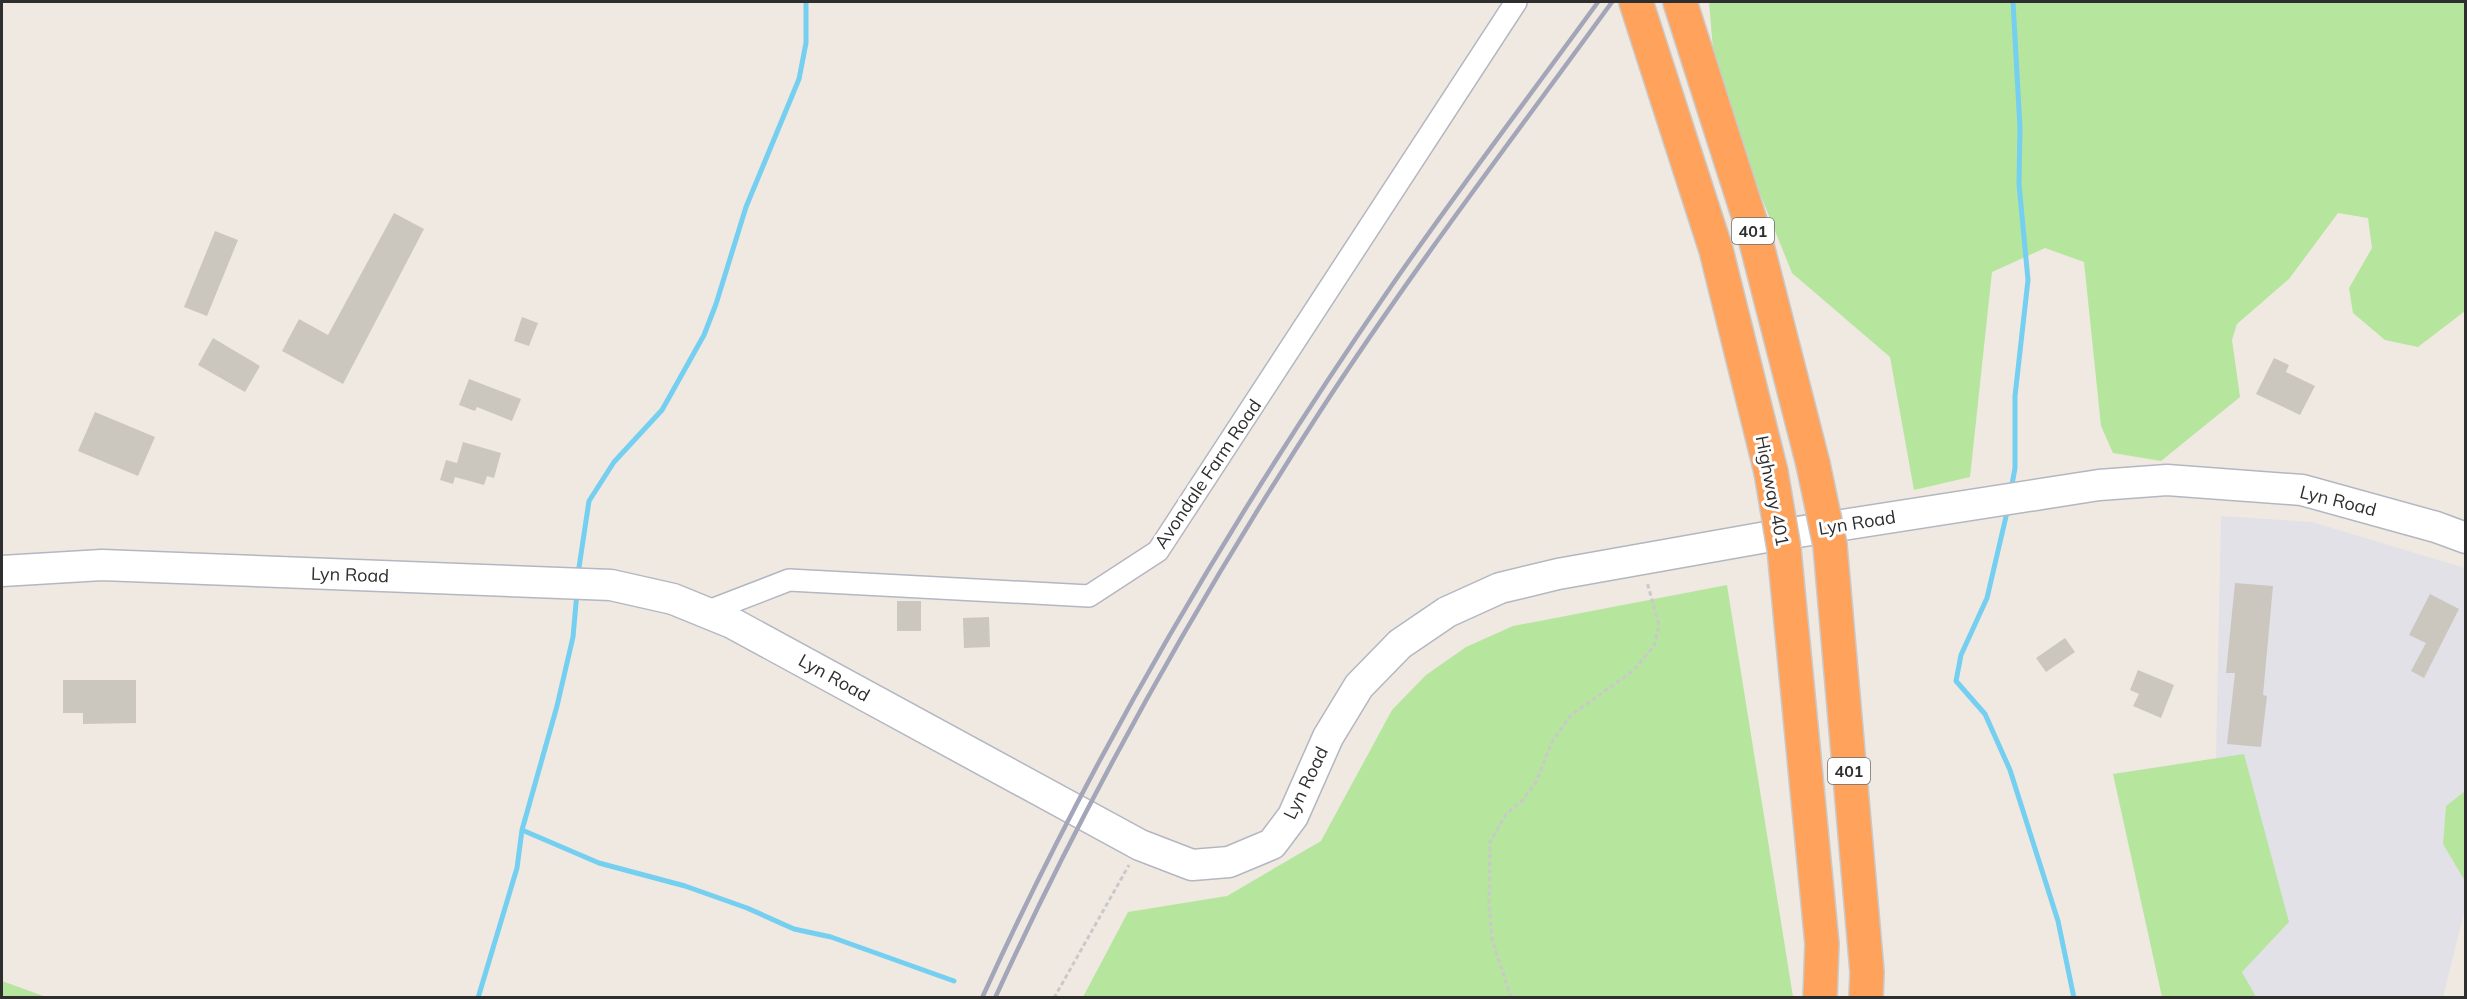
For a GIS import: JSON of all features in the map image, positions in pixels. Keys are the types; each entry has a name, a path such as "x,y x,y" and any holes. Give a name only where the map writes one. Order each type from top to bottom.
{"highway":[{"name":"401","path":"1680,2 1753,230 1813,464 1830,544 1866,960 1866,998"},
{"name":"Highway 401","path":"1639,12 1716,250 1771,472 1784,549 1822,944 1820,998"}],"main road":[{"name":"Lyn Road","path":"2,571 102,565 611,585 673,599 732,623 1140,845 1192,865 1229,862 1272,844 1293,816 1328,737 1359,686 1400,644 1447,612 1500,588 1558,574 2099,484 2167,480 2302,490 2436,527 2466,538"}],"street":[{"name":"Avondale Farm Road","path":"706,612 789,580 1089,596 1158,551 1516,2"}],"path":[{"path":"1511,998 1492,939 1489,907 1490,842 1506,814 1523,800 1536,782 1552,742 1571,715 1633,671 1654,646 1659,625 1642,560"},
{"path":"1054,998 1140,845"}],"shaded area":[{"path":"2221,516 2312,522 2465,568 2465,909 2443,997 2211,998"}],"green space":[{"path":"1709,2 2465,2 2465,311 2418,347 2385,340 2353,313 2349,288 2372,248 2368,218 2338,213 2289,279 2237,324 2232,340 2240,397 2161,461 2113,453 2101,426 2084,262 2045,248 1992,272 1970,477 1914,490 1890,357 1792,273 1716,85"},
{"path":"1727,585 1793,997 1083,997 1128,912 1227,896 1321,841 1392,710 1426,675 1466,647 1513,626"},
{"path":"2244,754 2289,922 2242,972 2256,997 2162,997 2113,774"},
{"path":"2465,791 2465,881 2443,844 2446,806"},
{"path":"2,981 46,997 2,997"}],"building":[{"path":"394,213 424,229 343,384 282,351 299,319 328,335"},
{"path":"215,231 238,240 207,316 184,307"},
{"path":"522,317 538,323 529,346 514,341"},
{"path":"213,338 260,366 245,392 198,365"},
{"path":"2274,358 2289,365 2286,372 2315,386 2300,415 2256,394"},
{"path":"469,379 521,399 512,421 477,407 475,411 459,405"},
{"path":"95,412 155,437 138,476 78,451"},
{"path":"463,442 501,453 494,478 487,476 484,485 455,477 453,484 440,480 446,460 457,463"},
{"path":"2235,583 2273,586 2263,695 2267,696 2261,747 2227,744 2235,673 2226,673"},
{"path":"2430,594 2459,609 2424,678 2411,671 2426,643 2409,635"},
{"path":"897,601 921,601 921,631 897,631"},
{"path":"989,617 990,647 964,648 963,618"},
{"path":"2065,638 2075,652 2046,672 2036,658"},
{"path":"2138,670 2174,685 2161,718 2133,706 2139,694 2130,690"},
{"path":"63,680 136,680 136,723 83,724 83,713 63,713"}],"waterway":[{"path":"578,574 589,501 614,462 662,410 704,335 746,207 799,79 806,43 806,2"},
{"path":"2011,490 2015,468 2015,396 2028,280 2019,184 2020,128 2013,2"},
{"path":"2008,508 1987,598 1961,655 1956,681 1985,714 2010,770 2058,921 2074,998"},
{"path":"478,998 517,868 522,830 557,706 573,637 577,592"},
{"path":"522,830 599,863 685,886 747,908 794,929 831,937 954,981"}],"railway":[{"path":"982,998 1026,905 1120,723 1223,546 1277,459 1390,288 1598,2"},
{"path":"995,998 1107,771 1232,552 1321,410 1391,306 1612,2"}]}
